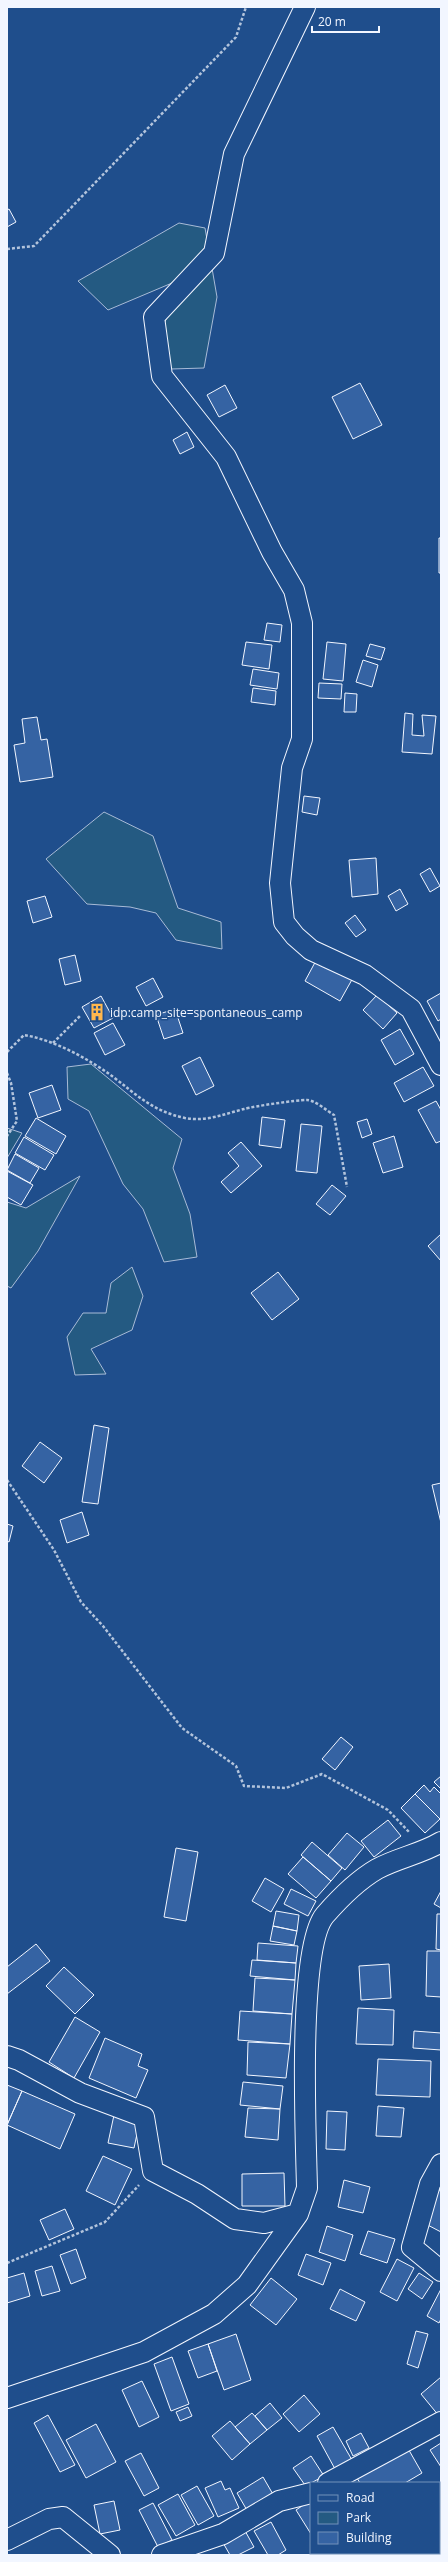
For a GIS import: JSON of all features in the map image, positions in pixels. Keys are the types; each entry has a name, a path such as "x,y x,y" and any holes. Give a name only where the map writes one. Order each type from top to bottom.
{"street":[{"path":"304,7 234,154 214,253 154,317 162,376 226,457 272,552 294,590 302,623 302,739 292,768 280,883 284,922 295,936 311,950 365,975 411,1009 441,1065"},
{"path":"7,2398 144,2352 214,2314 247,2284 298,2214 307,2188 306,2021 312,1943 323,1917 341,1899 377,1869 434,1846"},
{"path":"7,2056 19,2060 80,2093 144,2117 153,2171 197,2194 235,2219 264,2223 298,2214"},
{"path":"441,2164 430,2184 412,2247 441,2271"},
{"path":"330,2482 441,2422"},
{"path":"162,2555 223,2534 279,2501 310,2492"},
{"path":"7,2540 49,2519 63,2517 110,2555"}],"path":[{"path":"7,249 34,246 236,37 246,7"},
{"path":"52,1043 82,1014"},
{"path":"7,1052 24,1035 41,1038 111,1075 136,1096 159,1111 186,1118 213,1119 246,1109 309,1100 334,1115 347,1187"},
{"path":"7,1073 17,1121 7,1136"},
{"path":"7,1480 54,1550 82,1602 103,1626 182,1728 236,1766 244,1786 286,1788 322,1774 388,1810 434,1846"},
{"path":"7,2263 105,2222 153,2171"}],"green space":[{"path":"179,223 205,228 217,297 204,368 171,369 160,334 169,312 172,283 108,310 78,281"},
{"path":"104,812 153,836 178,908 221,922 222,949 176,940 156,913 130,907 87,904 46,859"},
{"path":"91,1064 182,1139 173,1168 190,1214 197,1257 164,1262 143,1209 123,1184 89,1111 68,1099 67,1067"},
{"path":"7,1128 22,1133 7,1158"},
{"path":"80,1176 38,1251 11,1288 7,1286 7,1202 26,1208"},
{"path":"132,1267 143,1296 132,1330 91,1349 106,1374 75,1375 67,1337 83,1313 106,1313 111,1283"}],"building":[{"path":"9,209 16,222 7,227 7,210"},
{"path":"360,383 382,425 353,439 332,397"},
{"path":"225,385 237,408 219,417 207,395"},
{"path":"187,432 194,447 180,454 173,440"},
{"path":"439,538 441,538 441,573 439,573"},
{"path":"267,623 282,625 280,642 264,640"},
{"path":"246,642 272,645 269,669 242,665"},
{"path":"327,642 346,644 343,681 323,679"},
{"path":"370,644 385,648 381,660 366,656"},
{"path":"363,660 378,665 372,687 356,682"},
{"path":"253,669 279,673 277,689 250,685"},
{"path":"319,683 342,684 341,699 318,698"},
{"path":"253,688 276,691 275,705 251,702"},
{"path":"345,693 357,694 356,712 344,712"},
{"path":"405,713 413,714 412,735 424,736 422,715 436,716 432,754 402,752"},
{"path":"37,717 41,740 47,739 53,777 20,782 14,745 25,743 22,719"},
{"path":"304,796 320,798 317,815 302,812"},
{"path":"376,858 378,894 352,897 349,860"},
{"path":"430,868 440,886 430,892 420,874"},
{"path":"400,889 408,904 396,911 388,896"},
{"path":"45,896 52,917 33,923 27,901"},
{"path":"355,915 366,930 356,937 345,923"},
{"path":"75,955 81,981 65,985 59,959"},
{"path":"319,955 354,976 340,1001 305,981"},
{"path":"153,978 163,997 146,1006 136,987"},
{"path":"441,993 441,1019 438,1021 427,1001"},
{"path":"377,995 397,1013 383,1029 363,1010"},
{"name":"idp:camp_site=spontaneous_camp","path":"101,996 113,1018 94,1028 82,1007"},
{"path":"175,1009 183,1033 164,1039 156,1015"},
{"path":"113,1023 125,1045 105,1055 94,1033"},
{"path":"400,1029 414,1054 395,1065 381,1040"},
{"path":"200,1057 214,1086 196,1095 182,1066"},
{"path":"423,1067 434,1086 404,1102 394,1083"},
{"path":"52,1085 61,1110 38,1118 29,1093"},
{"path":"436,1101 441,1110 441,1141 436,1143 418,1110"},
{"path":"262,1117 285,1120 281,1148 259,1145"},
{"path":"36,1118 66,1136 56,1154 25,1136"},
{"path":"367,1119 372,1134 362,1138 357,1122"},
{"path":"301,1124 322,1126 317,1173 296,1171"},
{"path":"394,1136 403,1167 383,1173 373,1143"},
{"path":"24,1137 54,1155 45,1170 15,1153"},
{"path":"241,1142 262,1166 231,1193 221,1182 239,1166 228,1153"},
{"path":"15,1154 39,1168 30,1183 7,1170"},
{"path":"7,1171 33,1185 21,1205 7,1197"},
{"path":"332,1185 346,1196 330,1215 316,1204"},
{"path":"441,1234 441,1261 428,1246"},
{"path":"278,1272 299,1299 272,1320 251,1293"},
{"path":"94,1425 109,1428 98,1504 82,1502"},
{"path":"40,1442 62,1458 44,1483 22,1466"},
{"path":"441,1483 441,1523 432,1485"},
{"path":"82,1512 89,1535 67,1543 60,1520"},
{"path":"7,1524 13,1526 9,1542 7,1541"},
{"path":"341,1737 353,1747 335,1770 322,1759"},
{"path":"441,1776 441,1789 434,1782"},
{"path":"424,1785 430,1792 434,1787 441,1794 441,1820 415,1794"},
{"path":"415,1794 440,1819 425,1833 401,1808"},
{"path":"388,1820 401,1836 374,1857 361,1841"},
{"path":"347,1833 364,1847 345,1870 328,1855"},
{"path":"312,1842 342,1868 331,1881 301,1855"},
{"path":"176,1848 198,1852 186,1921 164,1917"},
{"path":"303,1857 331,1881 316,1898 288,1874"},
{"path":"265,1878 284,1889 271,1912 252,1901"},
{"path":"291,1889 316,1901 308,1916 284,1904"},
{"path":"441,1891 441,1908 434,1904"},
{"path":"276,1911 299,1915 297,1931 273,1926"},
{"path":"437,1914 441,1914 441,1950 436,1949"},
{"path":"273,1926 297,1931 294,1945 270,1941"},
{"path":"258,1943 298,1946 296,1963 257,1960"},
{"path":"36,1944 50,1961 7,1994 7,1967"},
{"path":"427,1951 441,1951 441,1997 426,1996"},
{"path":"252,1960 296,1963 295,1980 250,1976"},
{"path":"389,1964 391,1998 361,2000 359,1966"},
{"path":"64,1967 94,1995 75,2014 46,1986"},
{"path":"255,1978 295,1980 292,2014 253,2011"},
{"path":"358,2008 394,2010 393,2045 356,2044"},
{"path":"240,2011 292,2014 290,2044 238,2040"},
{"path":"75,2017 100,2032 74,2078 49,2062"},
{"path":"414,2031 441,2033 441,2050 413,2048"},
{"path":"105,2038 142,2054 138,2066 148,2070 136,2098 89,2078"},
{"path":"248,2042 290,2044 286,2078 247,2075"},
{"path":"378,2059 431,2061 430,2097 376,2095"},
{"path":"243,2082 283,2086 280,2109 240,2105"},
{"path":"7,2085 22,2091 7,2125"},
{"path":"22,2091 75,2114 60,2149 7,2125"},
{"path":"378,2106 404,2108 401,2137 376,2136"},
{"path":"248,2108 280,2109 278,2140 245,2137"},
{"path":"327,2111 347,2112 345,2150 326,2149"},
{"path":"114,2115 140,2120 134,2148 108,2143"},
{"path":"103,2156 132,2169 115,2205 86,2191"},
{"path":"284,2173 285,2206 242,2206 242,2174"},
{"path":"344,2180 370,2187 363,2213 338,2207"},
{"path":"440,2189 441,2190 441,2232 422,2222"},
{"path":"65,2209 74,2229 49,2240 40,2220"},
{"path":"327,2226 353,2235 345,2261 319,2252"},
{"path":"368,2231 395,2239 387,2263 360,2254"},
{"path":"76,2249 86,2278 71,2284 60,2255"},
{"path":"306,2254 331,2263 323,2285 298,2275"},
{"path":"397,2259 414,2268 397,2301 380,2292"},
{"path":"52,2266 60,2291 42,2296 35,2271"},
{"path":"24,2273 30,2296 7,2303 7,2278"},
{"path":"419,2273 433,2282 422,2299 408,2289"},
{"path":"271,2278 297,2299 276,2325 250,2305"},
{"path":"340,2289 365,2302 356,2321 330,2309"},
{"path":"441,2289 441,2319 439,2323 427,2316"},
{"path":"416,2331 428,2334 418,2368 407,2364"},
{"path":"236,2334 251,2380 224,2390 208,2344"},
{"path":"208,2344 217,2371 198,2378 188,2351"},
{"path":"172,2357 189,2404 171,2411 154,2364"},
{"path":"441,2377 441,2414 439,2416 421,2394"},
{"path":"142,2381 159,2417 139,2427 122,2390"},
{"path":"304,2395 320,2414 299,2432 283,2414"},
{"path":"270,2403 282,2418 267,2430 255,2416"},
{"path":"188,2407 192,2416 180,2421 176,2412"},
{"path":"252,2413 267,2430 250,2444 235,2427"},
{"path":"48,2415 75,2465 60,2472 34,2423"},
{"path":"230,2421 250,2444 232,2460 212,2436"},
{"path":"96,2424 116,2462 86,2478 66,2440"},
{"path":"333,2427 352,2460 335,2469 317,2436"},
{"path":"361,2433 369,2448 353,2456 346,2441"},
{"path":"441,2443 441,2467 430,2450"},
{"path":"406,2445 422,2473 407,2482 359,2482 355,2475"},
{"path":"141,2453 159,2488 144,2496 125,2461"},
{"path":"311,2456 324,2476 310,2482 307,2488 293,2468"},
{"path":"263,2477 274,2496 248,2512 237,2493"},
{"path":"221,2481 225,2490 230,2488 239,2508 218,2517 205,2488"},
{"path":"197,2486 214,2516 198,2525 181,2495"},
{"path":"178,2494 195,2525 176,2536 158,2505"},
{"path":"114,2501 120,2530 100,2534 94,2505"},
{"path":"310,2501 310,2532 296,2510"},
{"path":"153,2503 172,2540 158,2547 139,2510"},
{"path":"271,2522 286,2550 278,2555 268,2555 254,2531"},
{"path":"244,2529 254,2547 238,2555 230,2555 222,2541"}],"place":[{"name":"idp:camp_site=spontaneous_camp","path":"97,1012"}]}
